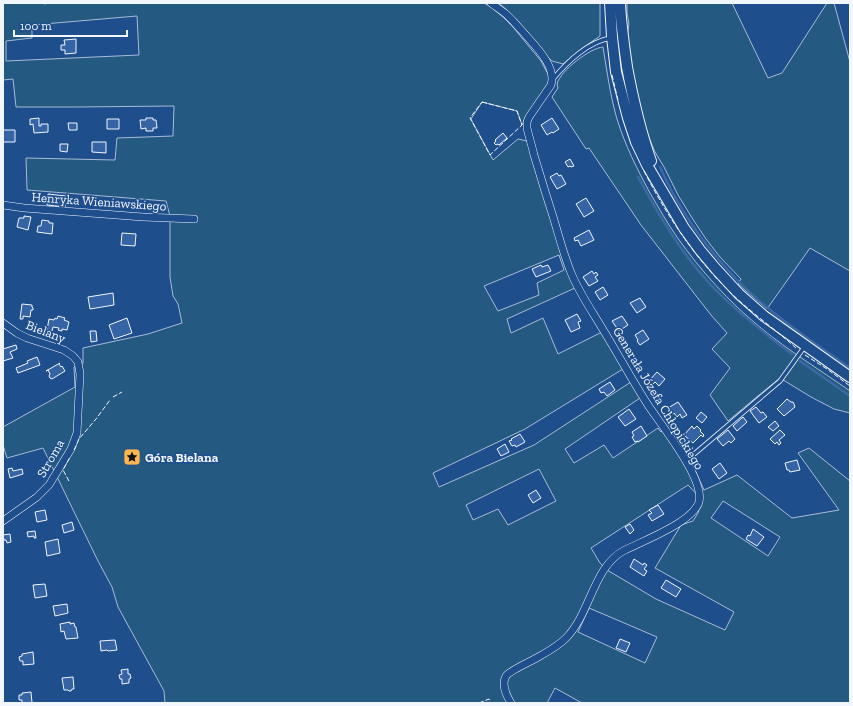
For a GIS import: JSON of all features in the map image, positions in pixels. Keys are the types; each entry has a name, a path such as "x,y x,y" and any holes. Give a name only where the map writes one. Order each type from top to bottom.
{"main road":[{"path":"610,3 616,72 628,118 646,165 684,228 700,250 739,294 764,316 850,377"},
{"path":"620,3 622,37 632,96 640,128 660,188"}],"street":[{"path":"491,3 506,15 539,50 550,69 553,79"},
{"name":"Generała Józefa Chłopickiego","path":"511,703 504,690 506,676 510,672 554,648 570,634 580,620 604,568 612,558 623,551 657,536 684,519 696,508 699,502 698,487 686,462 648,406 581,293 568,264 527,128 529,117 550,87 553,79"},
{"name":"Henryka Wieniawskiego","path":"3,205 19,208 194,219"},
{"name":"Bielany","path":"3,323 27,338 64,350 73,356 78,362"},
{"name":"Stroma","path":"3,521 37,497 49,485 71,450 78,425 80,374 78,362"}],"lane":[{"path":"553,79 565,64 594,43 612,38"},
{"path":"686,462 780,381 806,346"}],"shaded area":[{"path":"3,3 484,3 491,7 513,27 541,61 549,76 549,84 526,116 522,125 517,111 482,102 471,119 493,160 518,139 527,141 575,288 507,319 511,333 543,318 558,354 602,332 623,369 525,429 433,473 439,487 534,445 631,382 640,398 565,449 574,463 604,445 613,458 658,428 661,432 669,425 688,454 704,490 737,475 792,518 839,510 798,453 809,448 850,481 850,703 582,703 555,688 547,703 165,703 164,691 118,607 112,587 43,448 7,458 3,445 3,427 75,387 74,367 83,363 83,348 148,334 182,323 178,304 173,296 170,277 170,216 166,201 27,190 26,158 115,160 117,138 173,136 174,106 16,107 13,79 3,80","holes":["137,16 139,55 6,61 6,41 32,38 32,25","559,255 564,270 537,283 539,295 498,311 484,286","539,469 556,501 508,525 498,509 473,520 466,505","688,485 702,500 698,513 693,521 681,525 655,568 734,612 725,630 656,599 607,570 600,563 591,548","723,501 780,537 768,556 711,518","589,608 657,637 645,663 578,632"]},
{"path":"499,3 600,3 600,36 563,64 552,61 545,55 525,29"},
{"path":"627,3 732,3 768,78 782,73 827,3 834,3 850,62 850,271 810,248 767,309 738,284 741,279 720,257 706,239 678,195 655,152 643,123 631,67 627,37 629,24"},
{"path":"603,47 612,101 624,138 645,184 673,232 706,274 749,318 782,345 850,391 850,413 834,409 780,378 728,421 710,395 730,368 712,349 727,333 711,315 641,225 589,148 586,149 552,97 558,88 557,84 559,79 569,67 591,51"}],"building":[{"path":"76,39 76,53 65,54 65,50 61,50 61,45 65,45 64,40"},
{"path":"39,118 39,126 41,126 41,124 48,124 48,132 34,133 33,124 30,125 30,119"},
{"path":"146,118 153,118 153,120 156,120 157,128 153,128 153,131 146,131 146,128 141,129 140,120 146,120"},
{"path":"552,118 559,129 547,135 541,125"},
{"path":"107,119 119,119 119,129 107,129"},
{"path":"68,123 77,123 77,130 69,130"},
{"path":"3,130 15,130 15,142 3,142"},
{"path":"503,133 507,138 499,145 496,145 494,143 496,141 495,140"},
{"path":"92,142 106,142 106,153 92,152"},
{"path":"60,144 68,144 67,152 60,151"},
{"path":"570,159 574,166 568,167 565,162"},
{"path":"557,173 559,176 561,175 566,184 557,189 550,177"},
{"path":"48,194 66,196 65,207 47,205"},
{"path":"586,198 594,211 584,217 576,204"},
{"path":"24,216 31,217 28,230 17,227 19,218 24,218"},
{"path":"42,220 53,223 52,234 37,232 38,226 41,226"},
{"path":"589,230 594,240 581,246 578,240 575,241 574,238"},
{"path":"122,233 136,234 135,246 121,245"},
{"path":"541,265 542,267 548,265 551,271 536,277 532,269"},
{"path":"592,271 594,274 596,272 598,275 595,277 598,281 589,286 583,277"},
{"path":"603,287 608,295 600,300 595,292"},
{"path":"113,293 114,305 90,309 88,297"},
{"path":"640,298 646,307 637,313 630,303"},
{"path":"22,304 32,305 33,310 31,310 30,317 23,316 23,319 20,319"},
{"path":"577,314 581,321 578,322 580,328 571,332 565,320"},
{"path":"58,316 65,318 64,320 69,322 67,330 62,329 62,331 58,330 59,328 53,327 52,331 47,330 49,319 57,319"},
{"path":"622,316 628,325 619,331 612,321"},
{"path":"127,318 132,333 114,339 109,325"},
{"path":"643,330 649,339 640,345 635,335"},
{"path":"90,331 96,331 97,341 91,342"},
{"path":"16,345 17,349 10,352 13,358 3,361 3,349"},
{"path":"37,357 40,365 18,373 16,368"},
{"path":"60,363 59,364 65,371 52,379 50,378 48,370 46,371"},
{"path":"657,372 665,379 659,386 655,382 652,385 649,381"},
{"path":"610,382 615,390 607,396 604,392 601,393 599,389"},
{"path":"787,399 793,402 795,407 784,416 777,409"},
{"path":"678,402 687,415 682,418 680,414 677,417 674,413 672,414 668,408"},
{"path":"756,407 767,417 759,423 750,411"},
{"path":"629,409 636,419 625,426 618,417"},
{"path":"701,412 707,417 702,423 696,418"},
{"path":"743,417 747,422 737,431 733,426"},
{"path":"775,421 779,426 773,431 768,427"},
{"path":"641,426 647,436 638,442 635,442 632,437 634,436 632,432"},
{"path":"692,426 694,429 697,426 704,435 703,437 701,435 693,443 684,435"},
{"path":"728,430 735,439 731,443 729,441 723,446 717,439"},
{"path":"780,430 785,435 779,440 781,443 779,445 777,442 775,444 770,439"},
{"path":"520,434 525,442 516,447 515,445 512,446 509,441"},
{"path":"505,444 509,452 501,456 497,449"},
{"path":"797,460 800,470 790,472 787,470 785,463"},
{"path":"720,463 727,473 719,479 712,469"},
{"path":"12,468 13,471 22,469 23,474 10,478 8,469"},
{"path":"536,490 541,498 533,503 528,495"},
{"path":"658,505 664,514 652,521 648,515 652,513 649,510"},
{"path":"45,510 47,520 37,522 35,512"},
{"path":"72,522 74,530 64,533 62,525"},
{"path":"630,524 634,530 630,534 625,527"},
{"path":"753,529 764,537 757,546 746,539 748,535 750,536"},
{"path":"35,531 36,538 34,538 34,536 28,537 27,532"},
{"path":"10,534 11,542 7,543 6,540 4,540 3,535"},
{"path":"58,539 60,553 47,556 45,542"},
{"path":"634,559 643,565 644,563 647,565 644,569 647,571 644,576 630,567"},
{"path":"666,580 681,589 676,597 661,588"},
{"path":"45,584 47,596 35,598 33,585"},
{"path":"67,604 68,613 55,616 53,606"},
{"path":"70,622 70,624 74,623 76,627 78,638 66,639 64,631 61,632 60,624"},
{"path":"620,639 630,643 626,652 616,648"},
{"path":"115,640 117,650 101,651 100,641"},
{"path":"33,652 34,664 23,665 23,661 20,661 19,657 22,656 22,654"},
{"path":"128,669 128,674 130,674 131,678 129,679 129,683 122,684 122,679 120,679 119,675 122,674 121,670"},
{"path":"73,677 74,689 71,691 64,690 62,678"},
{"path":"31,692 32,703 22,703 22,700 19,700 19,695 22,695 22,693"}],"waterway":[{"path":"660,167 667,183 694,228 715,256 739,282 779,317 850,368"},
{"path":"638,177 671,233 699,272 739,312 792,354"},
{"path":"800,361 850,396"}],"fence":[{"path":"612,75 618,100"},
{"path":"482,102 517,111 522,125 490,155 470,118 482,102"},
{"path":"644,171 662,204 683,237 719,281 741,302 796,348"},
{"path":"805,355 850,386"},
{"path":"113,397 122,392"},
{"path":"74,450 79,439 110,400"},
{"path":"69,481 63,470 70,457"},
{"path":"479,703 489,699 491,703"}],"place":[{"name":"Góra Bielana","path":"132,457"}]}
